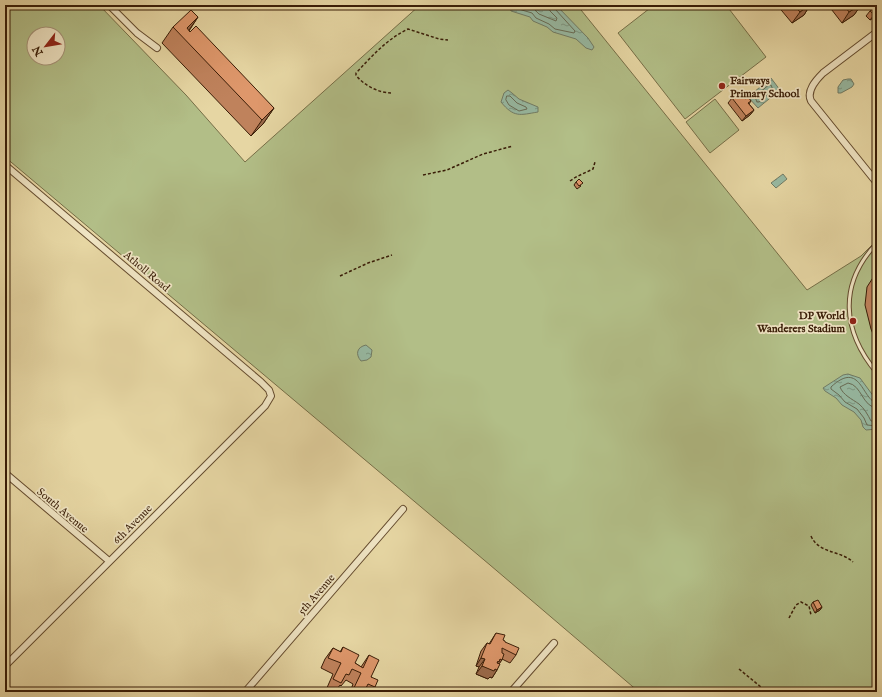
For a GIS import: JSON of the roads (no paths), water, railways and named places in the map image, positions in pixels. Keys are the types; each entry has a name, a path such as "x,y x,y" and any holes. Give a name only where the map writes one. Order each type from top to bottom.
{"street":[{"path":"109,5 137,33 157,48"},
{"path":"877,32 823,73 815,81 810,94 811,102 877,183"},
{"name":"Atholl Road","path":"5,165 261,382 269,390 271,396"},
{"name":"6th Avenue","path":"5,666 265,406 271,396"},
{"name":"South Avenue","path":"5,473 109,561"},
{"name":"5th Avenue","path":"245,692 403,510"},
{"path":"511,692 554,643"}],"lane":[{"path":"877,243 869,251 857,269 851,287 848,309 852,329 860,349 877,372"}],"water":[{"path":"509,5 556,5 588,38 594,47 592,50 586,48 576,39 553,32 547,27 533,21 530,17 511,11"},
{"path":"771,78 780,90 758,108 748,97"},
{"path":"851,79 854,84 852,87 838,93 838,87 843,80"},
{"path":"508,90 519,99 538,107 538,112 518,114 510,111 501,102 504,93"},
{"path":"783,174 787,179 776,188 771,183"},
{"path":"366,345 372,350 371,357 367,360 361,361 358,356 358,351 361,347"},
{"path":"848,374 860,378 877,401 877,429 866,430 863,427 861,420 854,412 842,405 836,398 823,388 843,375"}],"place":[{"name":"Fairways Primary School","path":"722,86"},
{"name":"DP World Wanderers Stadium","path":"853,321"}]}
